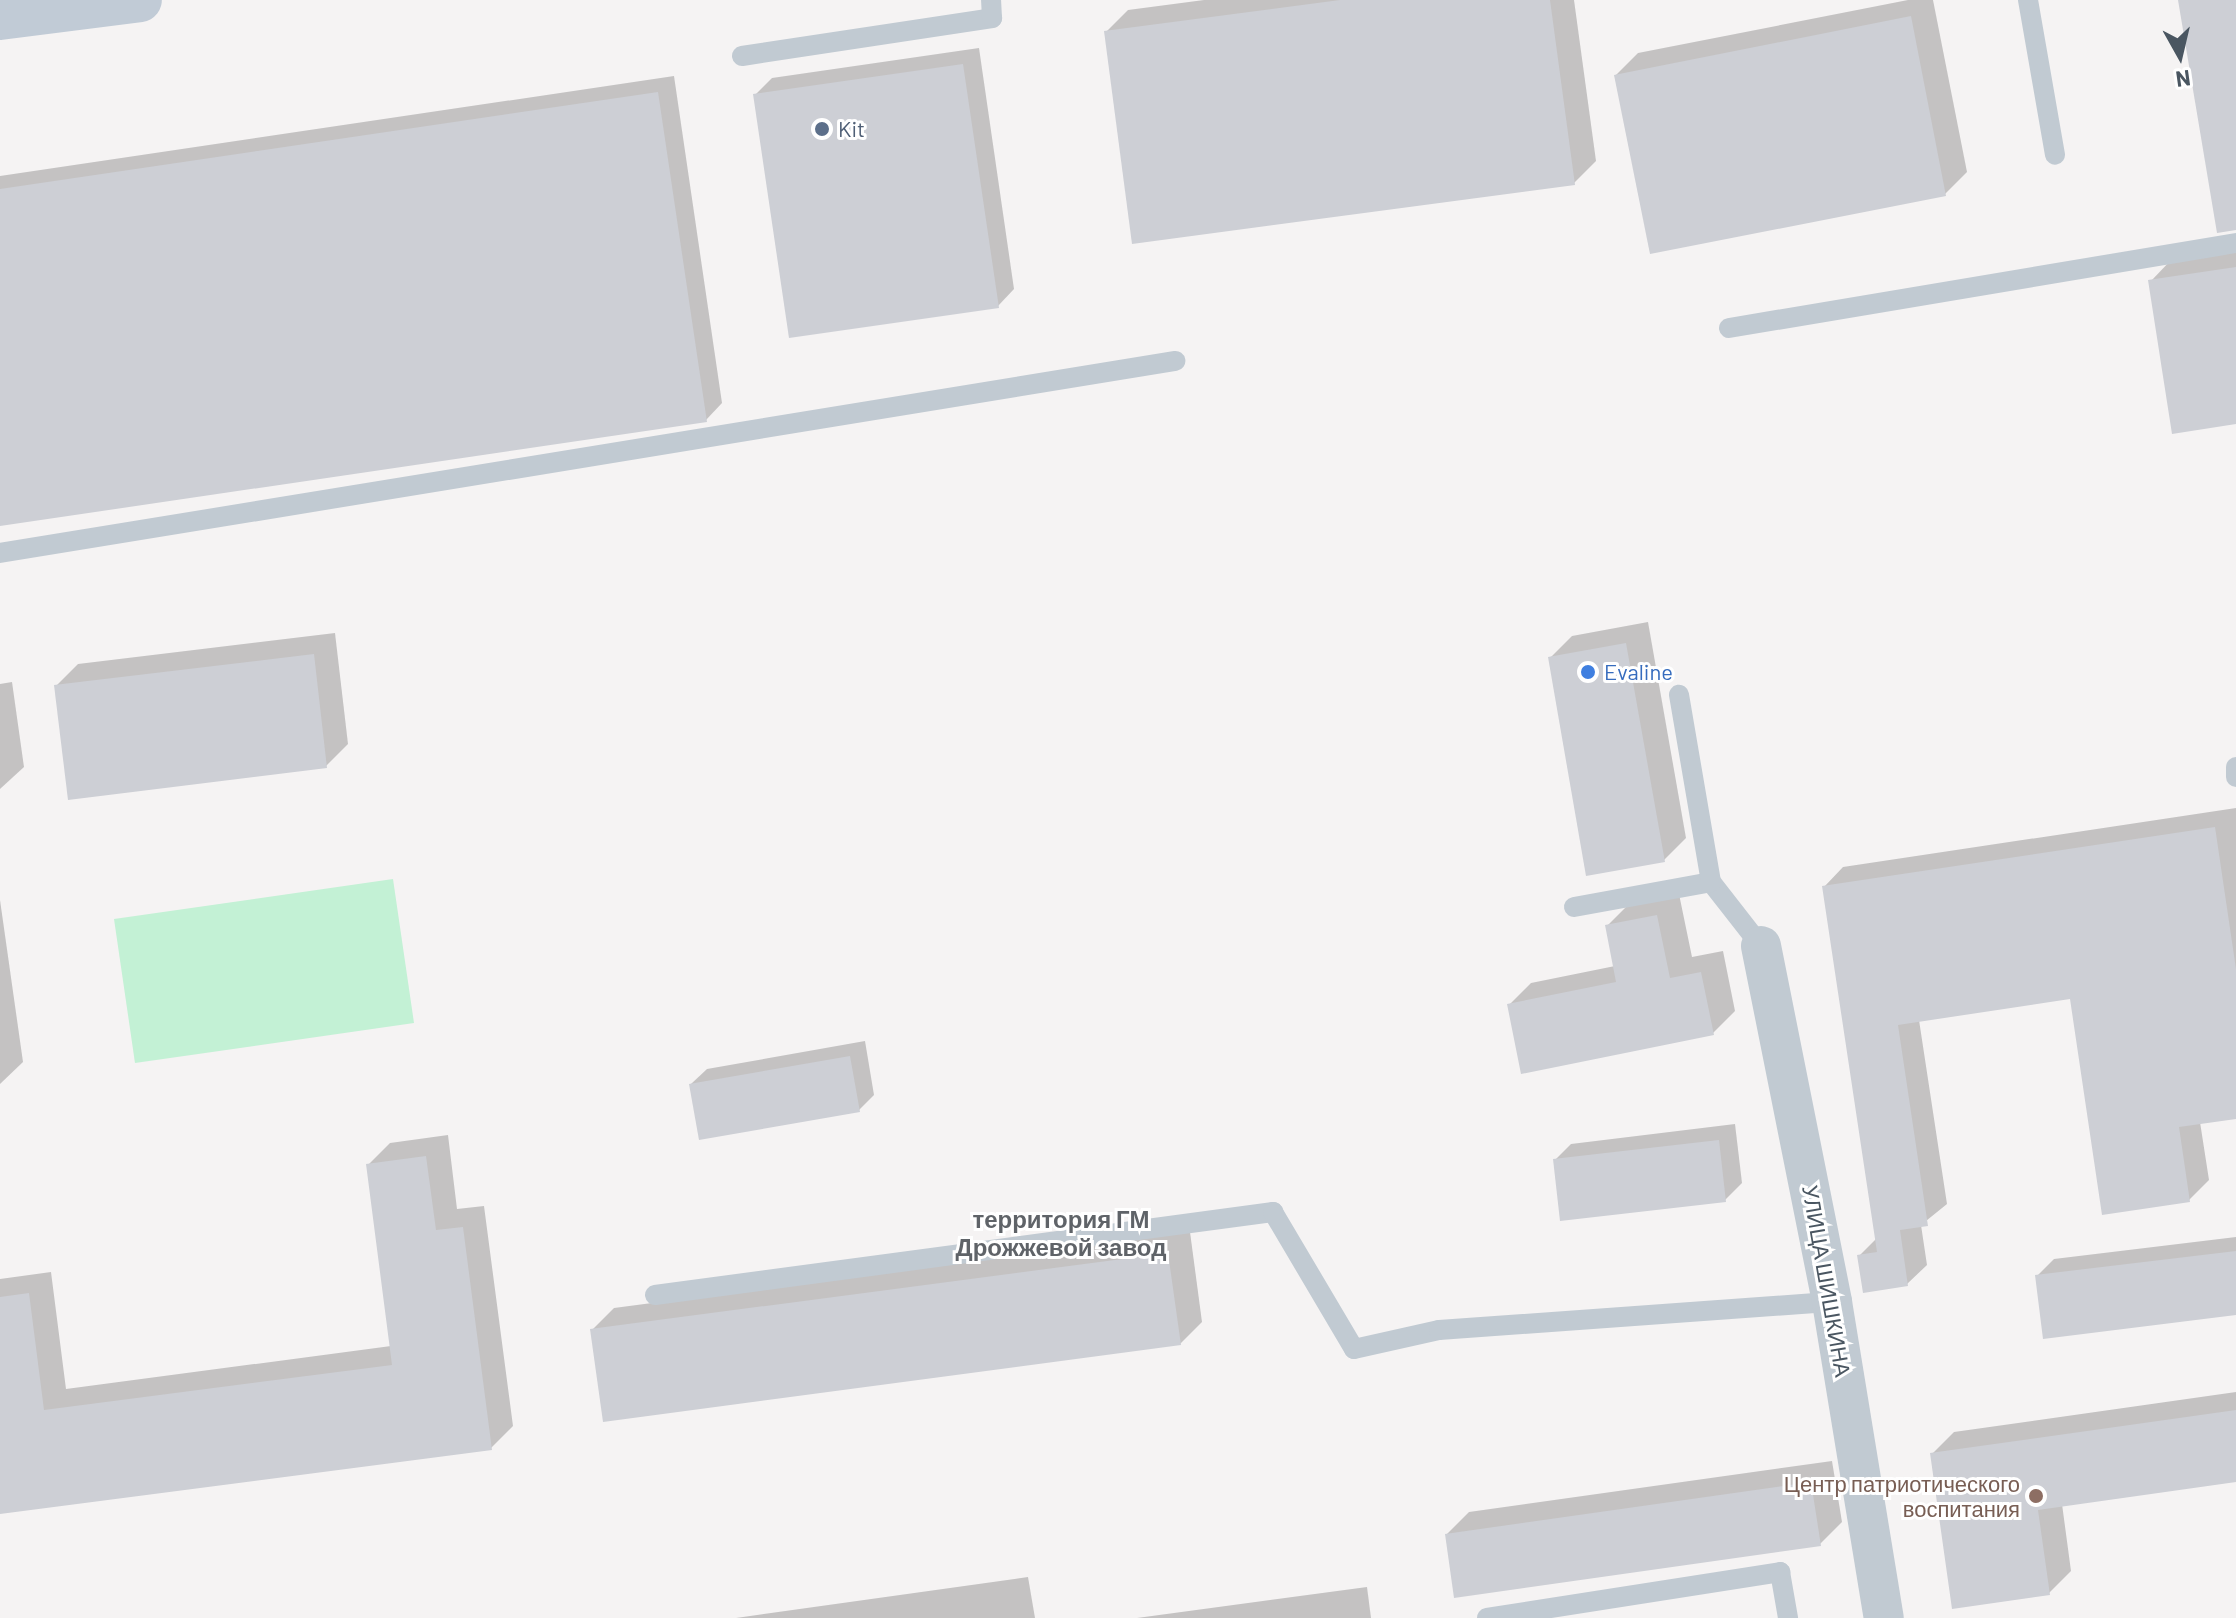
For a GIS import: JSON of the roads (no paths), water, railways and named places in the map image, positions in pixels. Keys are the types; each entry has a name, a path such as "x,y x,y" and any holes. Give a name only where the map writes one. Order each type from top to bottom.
{"main road":[{"path":"0,18 140,0"}],"street":[{"name":"УЛИЦА ШИШКИНА","path":"1761,946 1832,1302 1884,1618"}],"lane":[{"path":"742,56 992,18 991,0"},
{"path":"2028,0 2055,155"},
{"path":"1729,328 2236,243"},
{"path":"0,553 1175,361"},
{"path":"1679,695 1711,882 1761,946"},
{"path":"2236,767 2236,777"},
{"path":"1574,907 1711,882"},
{"path":"655,1295 1273,1212 1354,1349 1439,1330 1832,1302"},
{"path":"1487,1618 1780,1572 1788,1618"}],"place":[{"name":"Kit","path":"822,129"},
{"name":"Evaline","path":"1588,672"},
{"name":"Центр патриотического воспитания","path":"2036,1496"}],"district":[{"name":"территория ГМ Дрожжевой завод","path":"1061,1233"}]}
